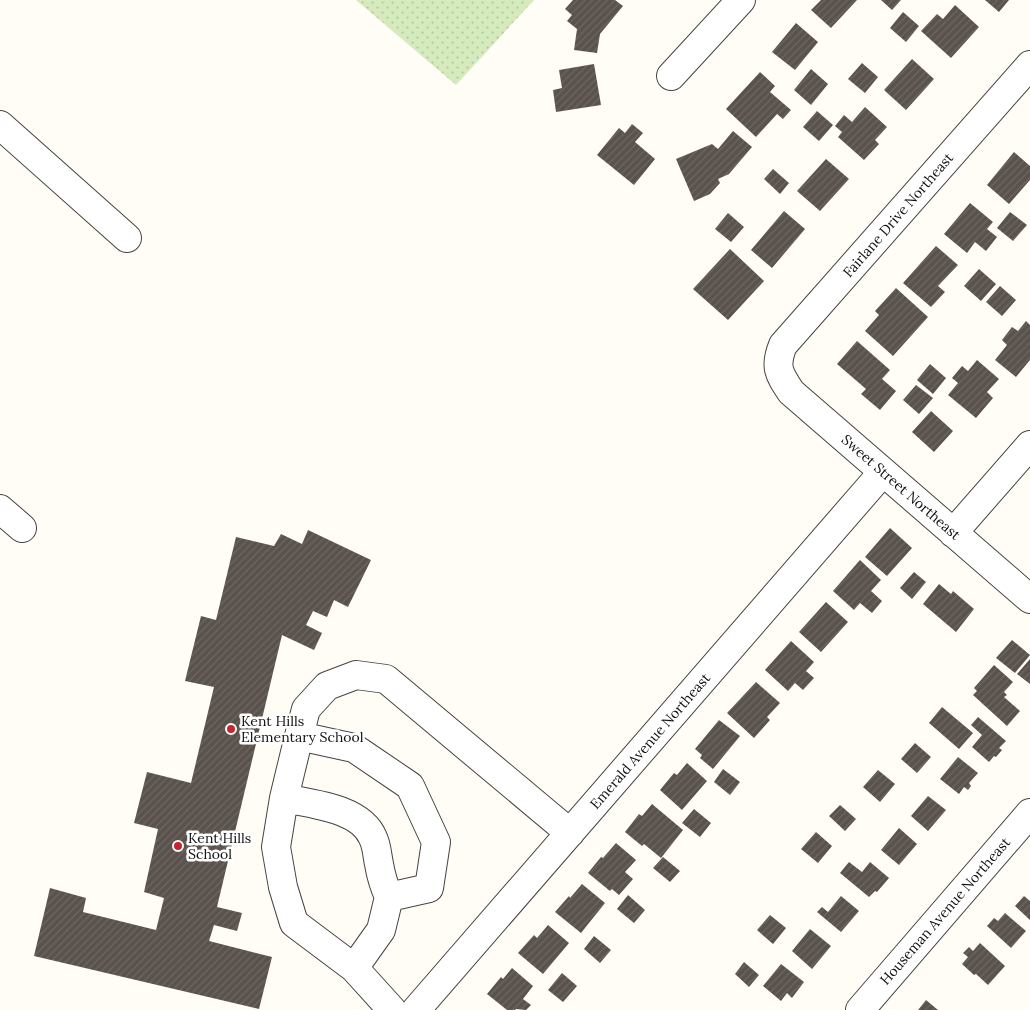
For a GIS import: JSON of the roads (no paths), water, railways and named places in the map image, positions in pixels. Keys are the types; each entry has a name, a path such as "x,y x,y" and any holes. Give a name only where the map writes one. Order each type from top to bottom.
{"street":[{"path":"671,76 741,0"},
{"name":"Fairlane Drive Northeast","path":"778,370 779,355 783,345 1030,65"},
{"path":"0,125 126,238"},
{"name":"Sweet Street Northeast","path":"778,370 791,392 1030,599"},
{"path":"953,532 1030,445"},
{"name":"Emerald Avenue Northeast","path":"416,1010 883,472"},
{"path":"0,509 22,528"},
{"path":"392,1010 354,968 294,923 283,887 276,847 284,798 306,709 327,686 356,675 386,678 570,833"},
{"path":"299,736 354,748 410,786 436,842 429,888 389,898"},
{"path":"284,798 345,812 361,823 372,836 383,882 389,898 380,930 354,968"},
{"name":"Houseman Avenue Northeast","path":"860,1010 1030,813"}],"place":[{"name":"Kent Hills Elementary School","path":"231,729"},
{"name":"Kent Hills School","path":"178,846"}]}
